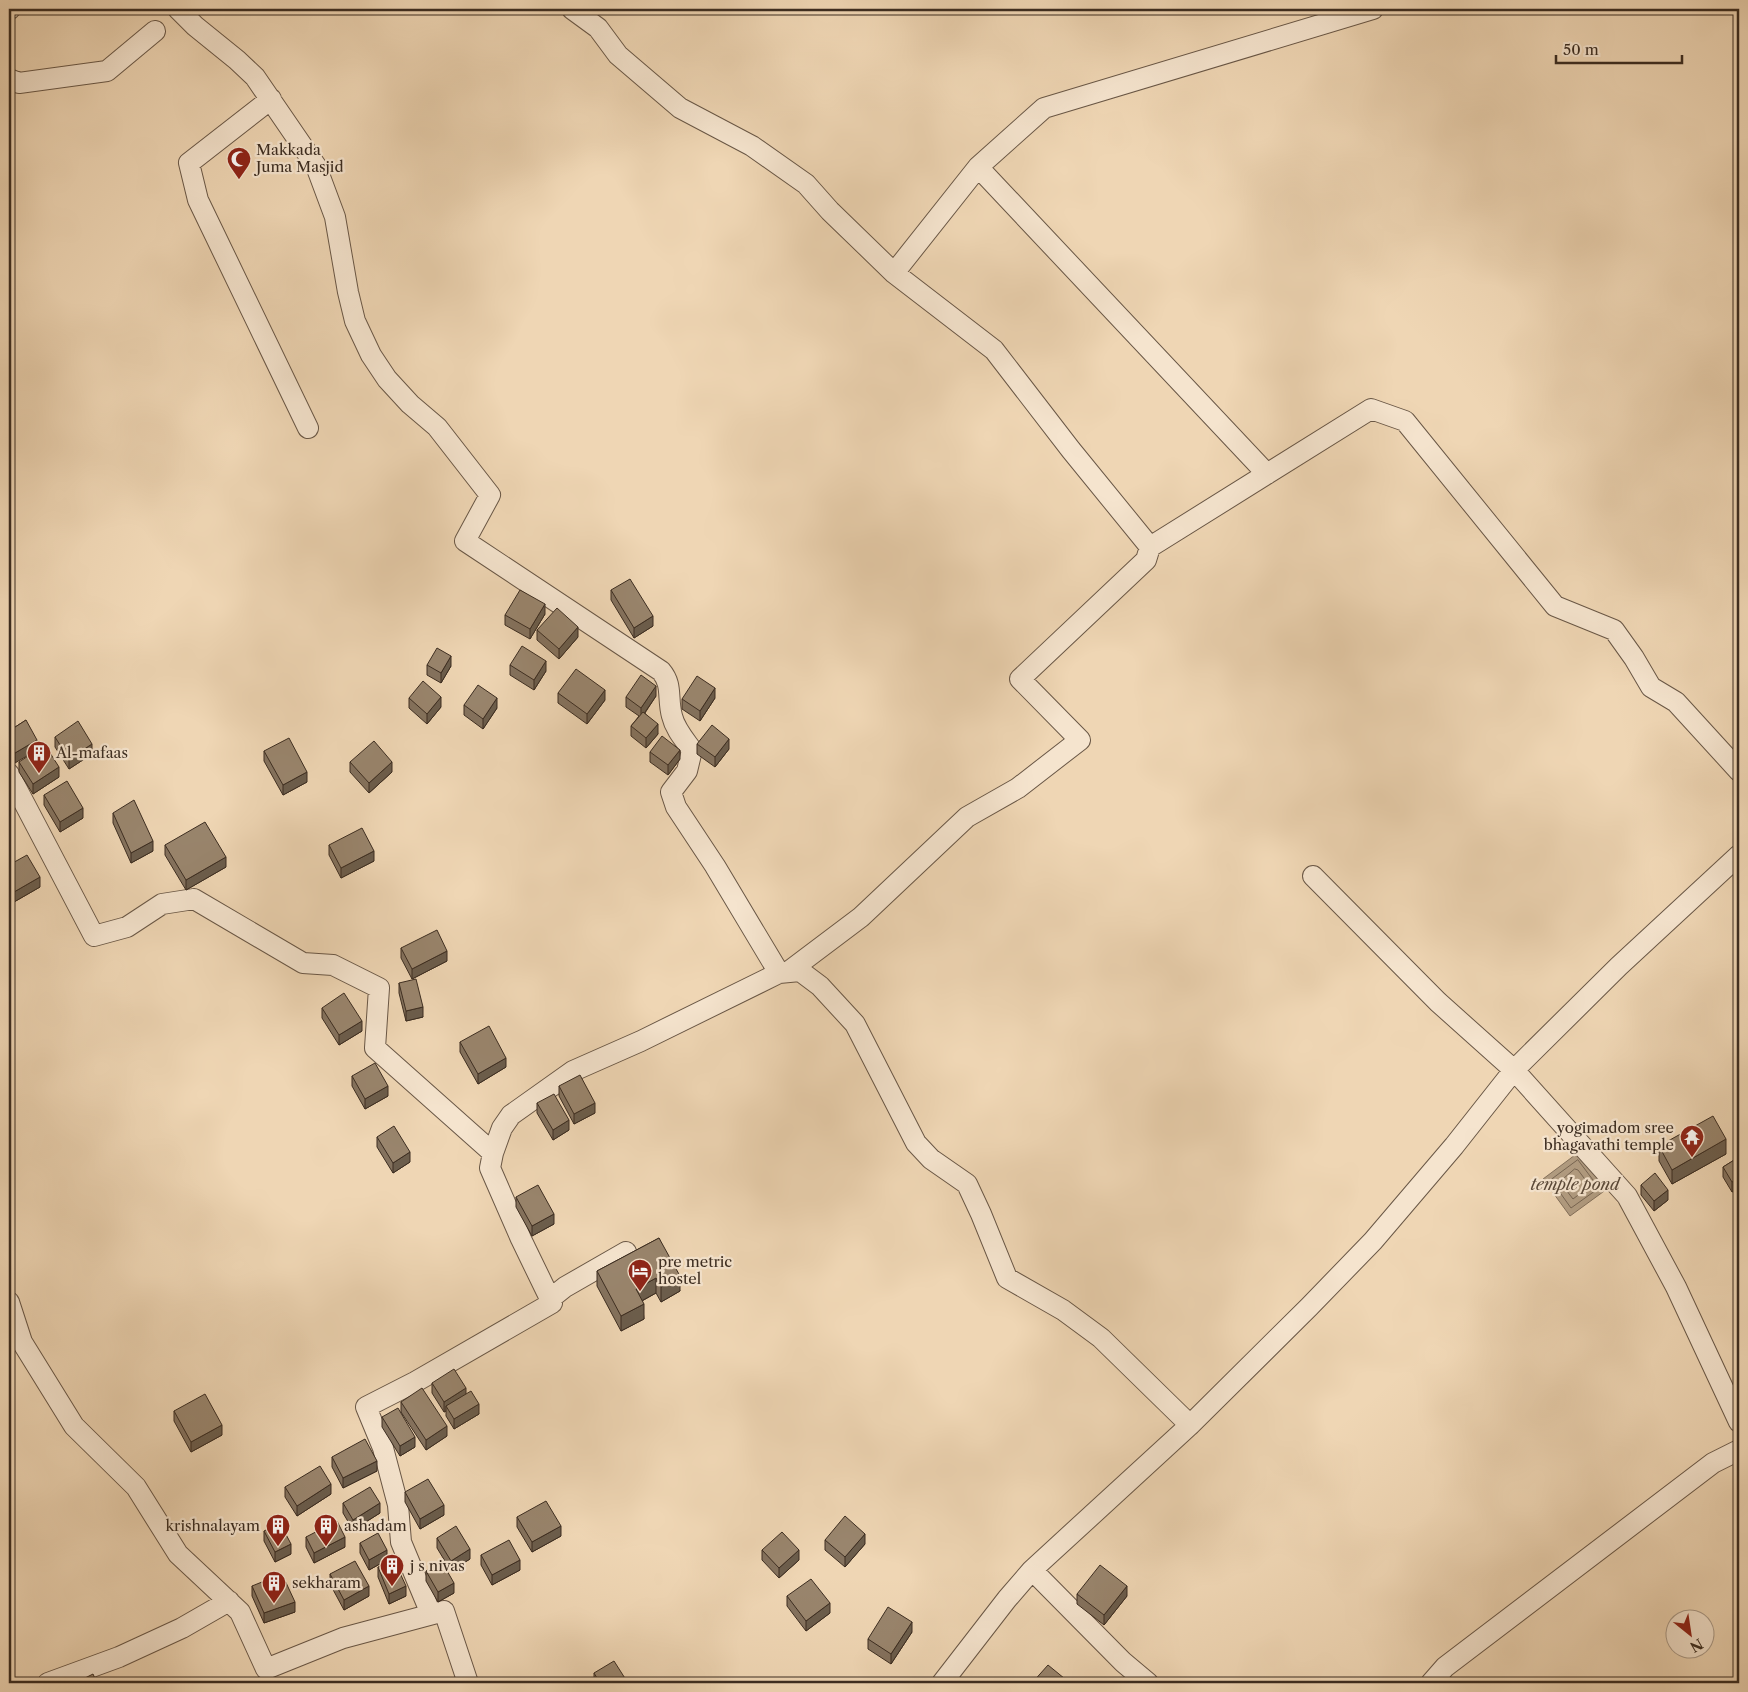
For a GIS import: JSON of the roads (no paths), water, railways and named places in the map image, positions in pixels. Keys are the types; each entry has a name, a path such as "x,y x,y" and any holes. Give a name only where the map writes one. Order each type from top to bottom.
{"street":[{"path":"178,9 255,77 316,166 334,217 355,321 371,355 387,379 410,404 437,426 490,495 465,541 661,671 667,678 670,686 669,695 672,715 676,728 692,750 688,771 670,792 676,807 784,972"},
{"path":"572,9 598,28 618,55 680,108 752,146 806,184 830,212 894,273 994,350 1071,450 1150,547"},
{"path":"894,273 978,167 1044,108 1373,9"},
{"path":"9,79 19,83 106,71 156,31"},
{"path":"271,99 189,163 198,200 308,428"},
{"path":"978,167 1267,474"},
{"path":"432,1614 401,1542 398,1505 383,1448 366,1407 415,1382 552,1303 490,1168 502,1128 512,1115 573,1071 784,972 861,918 967,817 1018,788 1080,740 1020,679 1146,560 1150,547 1370,409 1405,421 1555,606 1614,630 1651,686 1676,702 1739,771"},
{"path":"9,774 94,936 127,927 162,904 194,899 303,963 333,965 379,988 375,1048 493,1153"},
{"path":"942,1683 1032,1570 1190,1424 1373,1241 1454,1146 1514,1070 1619,966 1739,855"},
{"path":"1313,876 1438,1002 1514,1070 1627,1196 1676,1287 1739,1422"},
{"path":"784,972 800,971 820,986 855,1024 916,1143 931,1158 967,1184 1007,1278 1063,1310 1100,1338 1190,1424"},
{"path":"550,1299 565,1287 626,1252"},
{"path":"9,1302 22,1342 74,1426 136,1487 178,1554 240,1612 267,1676 342,1638 444,1611 468,1683"},
{"path":"1431,1683 1445,1667 1713,1463 1739,1450"},
{"path":"1032,1570 1123,1662 1148,1683"},
{"path":"48,1683 119,1657 182,1628 229,1601"}],"water":[{"name":"temple pond","path":"1579,1152 1607,1189 1570,1216 1543,1179"}],"place":[{"name":"Makkada Juma Masjid","path":"239,180"},
{"name":"Al-mafaas","path":"39,774"},
{"name":"yogimadom sree bhagavathi temple","path":"1692,1158"},
{"name":"pre metric hostel","path":"640,1292"},
{"name":"krishnalayam","path":"278,1547"},
{"name":"ashadam","path":"326,1547"},
{"name":"j s nivas","path":"392,1587"},
{"name":"sekharam","path":"274,1604"}]}
